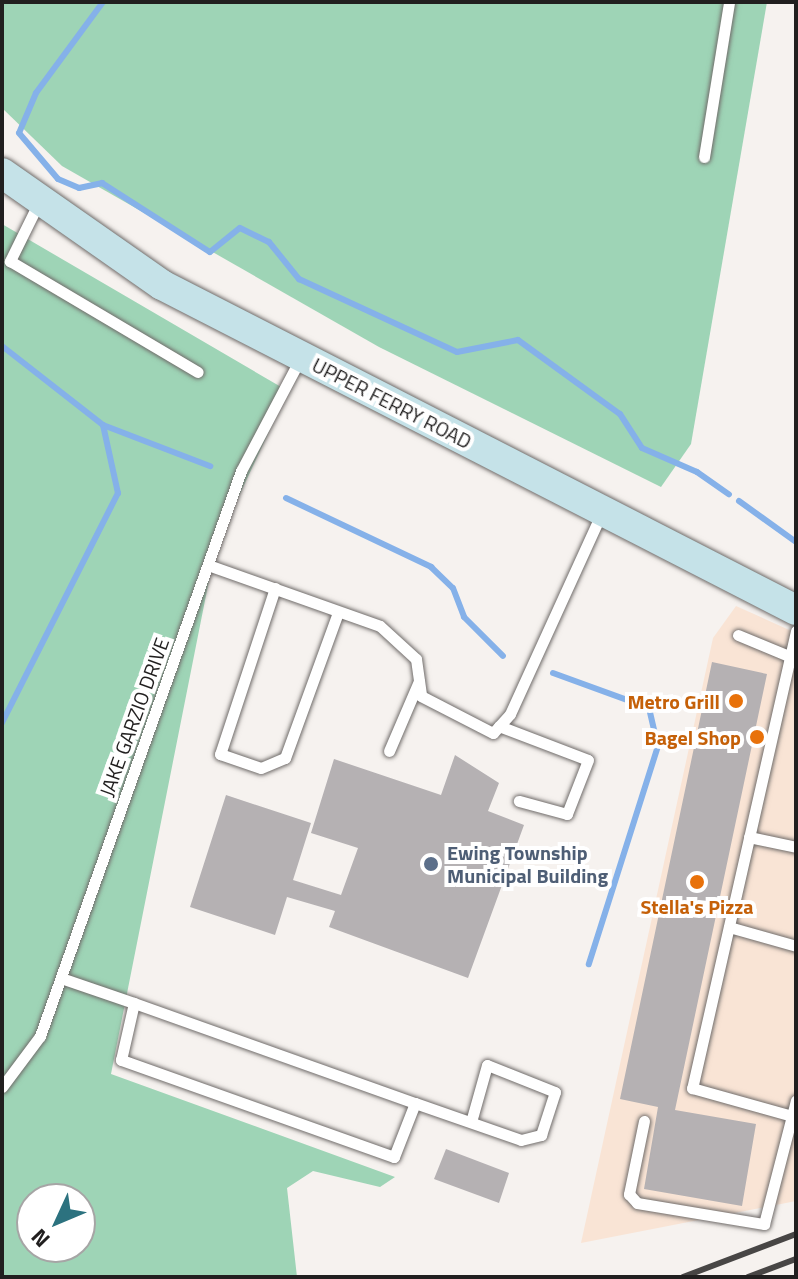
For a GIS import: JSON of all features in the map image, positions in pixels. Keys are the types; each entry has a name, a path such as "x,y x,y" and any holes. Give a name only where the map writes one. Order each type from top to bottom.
{"main road":[{"name":"UPPER FERRY ROAD","path":"2,173 38,204 162,285 796,610"}],"lane":[{"path":"704,157 729,2"},
{"path":"38,204 10,261 198,372"},
{"name":"JAKE GARZIO DRIVE","path":"2,1087 40,1036 241,471 301,356"},
{"path":"208,565 380,626 416,659 421,696 493,733 602,511"},
{"path":"275,588 220,754 261,768 285,758 338,612"},
{"path":"792,1116 692,1088 796,631"},
{"path":"738,635 792,657"},
{"path":"389,751 419,680"},
{"path":"499,726 588,760 567,814 519,801"},
{"path":"749,837 796,847"},
{"path":"729,927 796,946"},
{"path":"61,978 521,1140 541,1135 555,1092 487,1065 471,1122"},
{"path":"134,1003 121,1060 135,1065 394,1157 415,1103"},
{"path":"644,1121 629,1194 637,1203 764,1224 796,1100"}],"shaded area":[{"path":"736,606 796,633 796,1201 581,1243 713,638"}],"green space":[{"path":"2,2 767,2 691,444 661,487 379,347 62,166 2,108"},
{"path":"2,224 288,391 216,545 111,1074 395,1177 380,1187 313,1171 287,1188 297,1277 2,1277"}],"building":[{"path":"712,662 767,674 675,1110 756,1124 742,1206 644,1189 658,1107 620,1099"},
{"name":"Ewing Township Municipal Building","path":"455,755 499,783 488,811 524,825 468,978 329,927 335,911 287,897 275,935 190,907 226,795 311,823 293,880 341,895 358,848 311,833 334,759 441,795"},
{"path":"446,1149 509,1173 499,1203 434,1179"}],"waterway":[{"path":"103,2 36,93 19,133 58,179 79,188 102,183 210,252 240,228 269,242 299,279 457,352 518,340 620,414 642,448 697,472 729,494"},
{"path":"2,346 103,425 118,493 2,723"},
{"path":"103,425 210,466"},
{"path":"286,498 431,567 453,588 464,617 503,656"},
{"path":"739,501 796,542"},
{"path":"553,673 649,708 658,746 589,964"}],"railway":[{"path":"683,1277 796,1234"},
{"path":"748,1277 796,1259"}],"place":[{"name":"Metro Grill","path":"736,701"},
{"name":"Bagel Shop","path":"757,737"},
{"name":"Ewing Township Municipal Building","path":"431,864"},
{"name":"Stella's Pizza","path":"697,882"}]}
